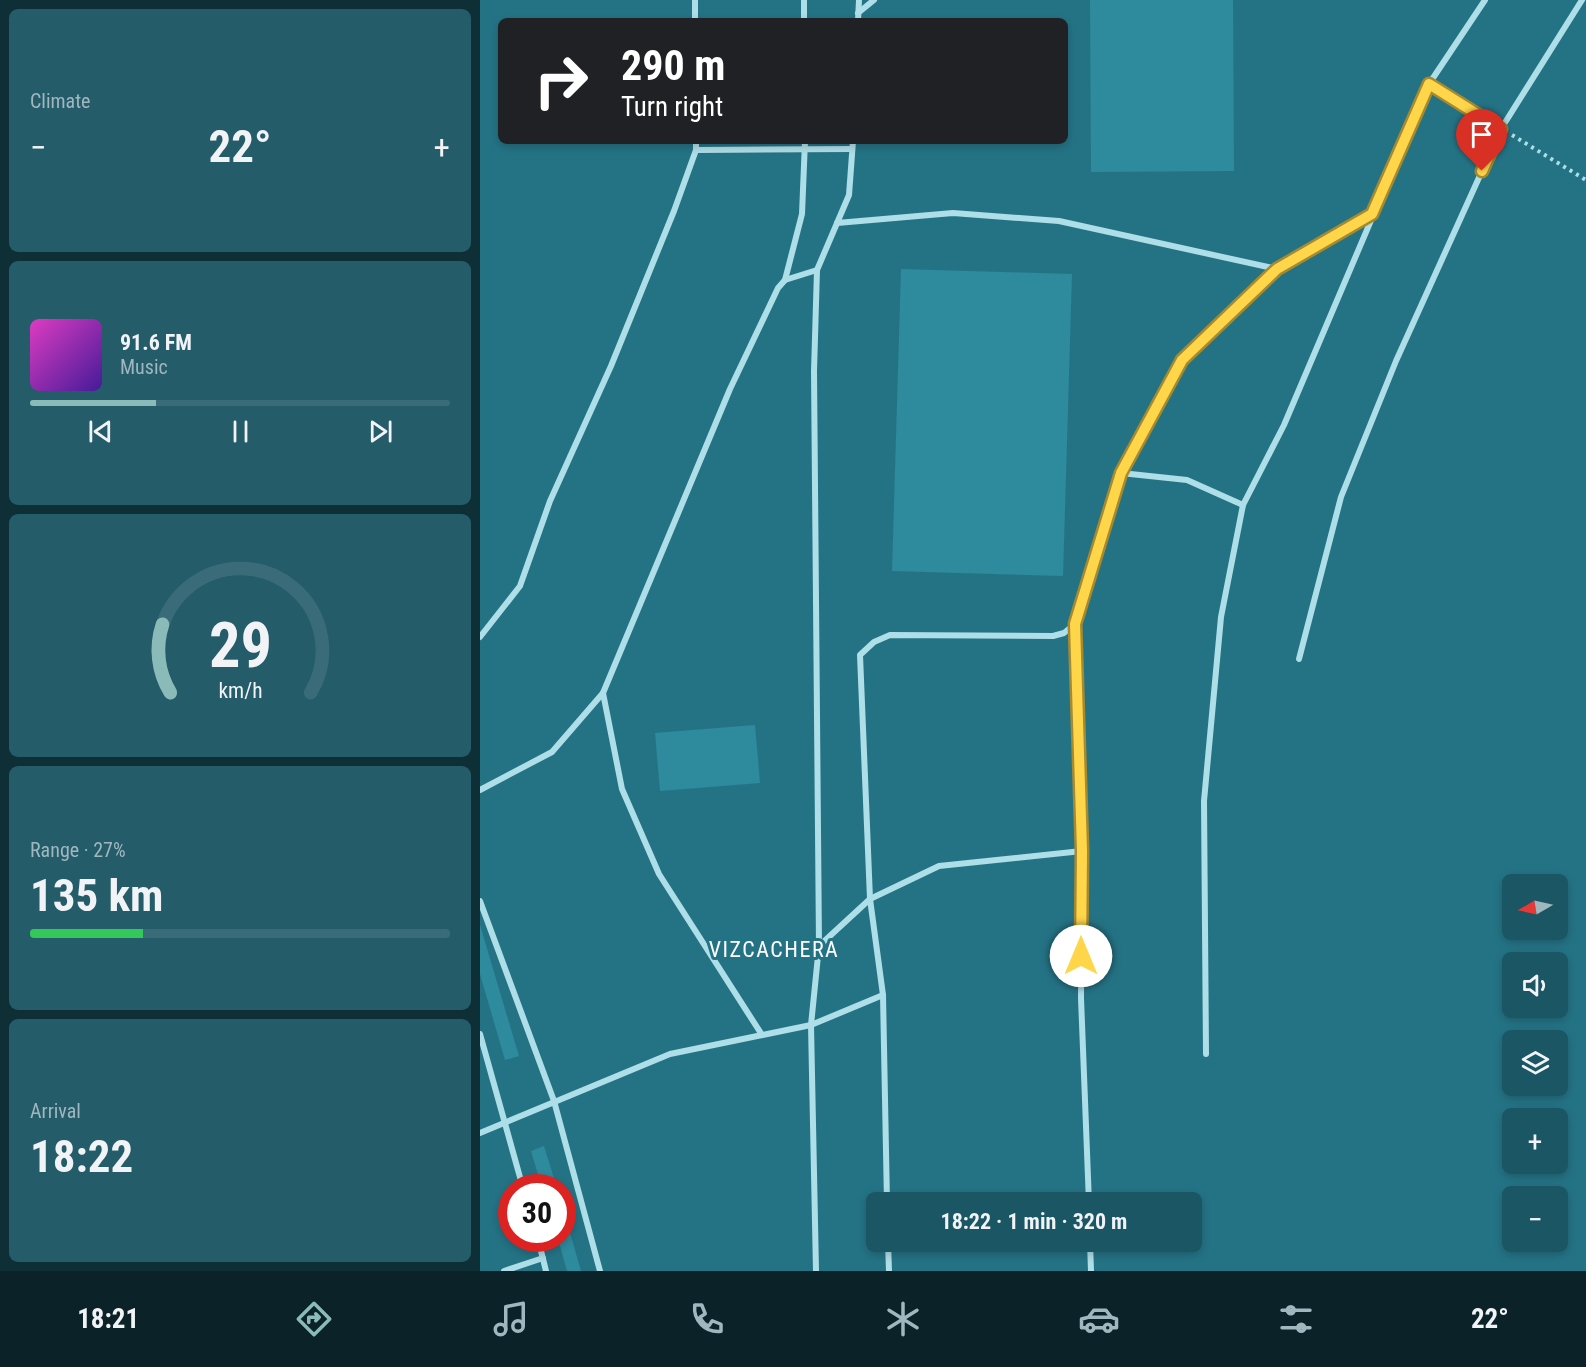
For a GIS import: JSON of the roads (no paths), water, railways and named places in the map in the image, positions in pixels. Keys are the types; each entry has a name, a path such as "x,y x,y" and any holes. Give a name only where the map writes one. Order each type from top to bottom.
{"street":[{"path":"695,0 695,18"},
{"path":"804,0 804,18"},
{"path":"858,17 859,0"},
{"path":"858,17 874,0"},
{"path":"1206,1054 1204,801 1221,617 1243,504 1284,424 1429,84 1485,0"},
{"path":"1299,659 1341,497 1396,360 1501,129 1582,0"},
{"path":"1429,84 1501,129"},
{"path":"480,637 520,586 550,501 611,366 674,211 696,150 696,144"},
{"path":"480,790 552,752 603,693 730,389 778,288 785,280 802,214 806,144"},
{"path":"816,1271 811,1025 819,946 814,371 817,270 849,195 853,144"},
{"path":"696,150 852,149"},
{"path":"837,223 953,213 1059,220 1277,269"},
{"path":"1089,1192 1081,998 1082,851 1075,624 1121,473 1182,360 1277,269 1372,214"},
{"path":"785,280 817,270"},
{"path":"1121,473 1187,480 1243,504"},
{"path":"887,1192 883,995 870,899 860,655 874,642 890,635 1053,636 1064,633 1075,624"},
{"path":"603,693 622,789 659,874 762,1035"},
{"path":"819,946 870,899 939,866 1082,851"},
{"path":"480,901 554,1101 600,1271"},
{"path":"480,1133 670,1054 811,1025 883,995"},
{"path":"480,1034 519,1174"},
{"path":"541,1252 546,1271"},
{"path":"888,1252 889,1271"},
{"path":"1090,1252 1091,1271"},
{"path":"504,1271 543,1258"}],"district":[{"name":"VIZCACHERA","path":"774,949"}]}
